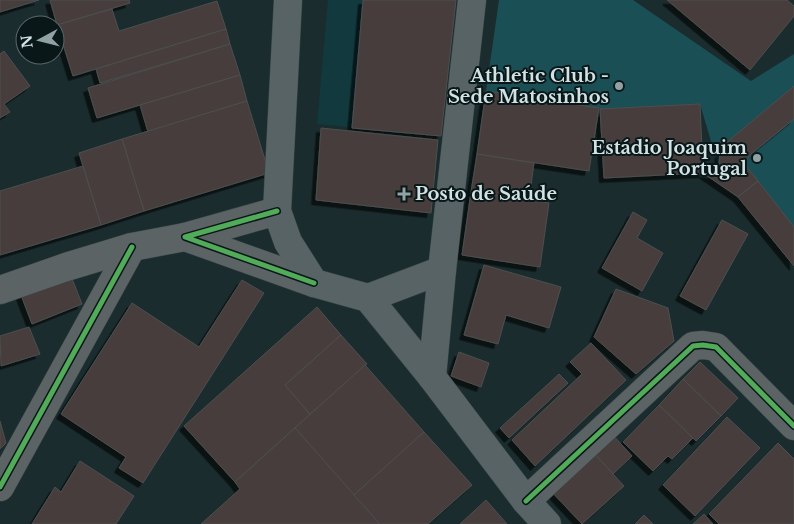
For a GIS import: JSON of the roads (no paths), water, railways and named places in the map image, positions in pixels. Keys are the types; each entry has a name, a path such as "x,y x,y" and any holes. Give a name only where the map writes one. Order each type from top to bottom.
{"main road":[{"path":"288,0 277,211 288,242 314,283 368,298 432,377 526,501 547,524"},
{"path":"432,377 472,0"},
{"path":"368,298 442,270"}],"street":[{"path":"0,290 66,266 132,247 185,237 277,211"},
{"path":"185,237 314,283"},
{"path":"0,487 132,247"},
{"path":"526,501 693,346 703,344 716,347 794,426"}],"place":[{"name":"Athletic Club - Sede Matosinhos","path":"619,86"},
{"name":"Estádio Joaquim Portugal","path":"757,158"},
{"name":"Posto de Saúde","path":"404,194"}]}
